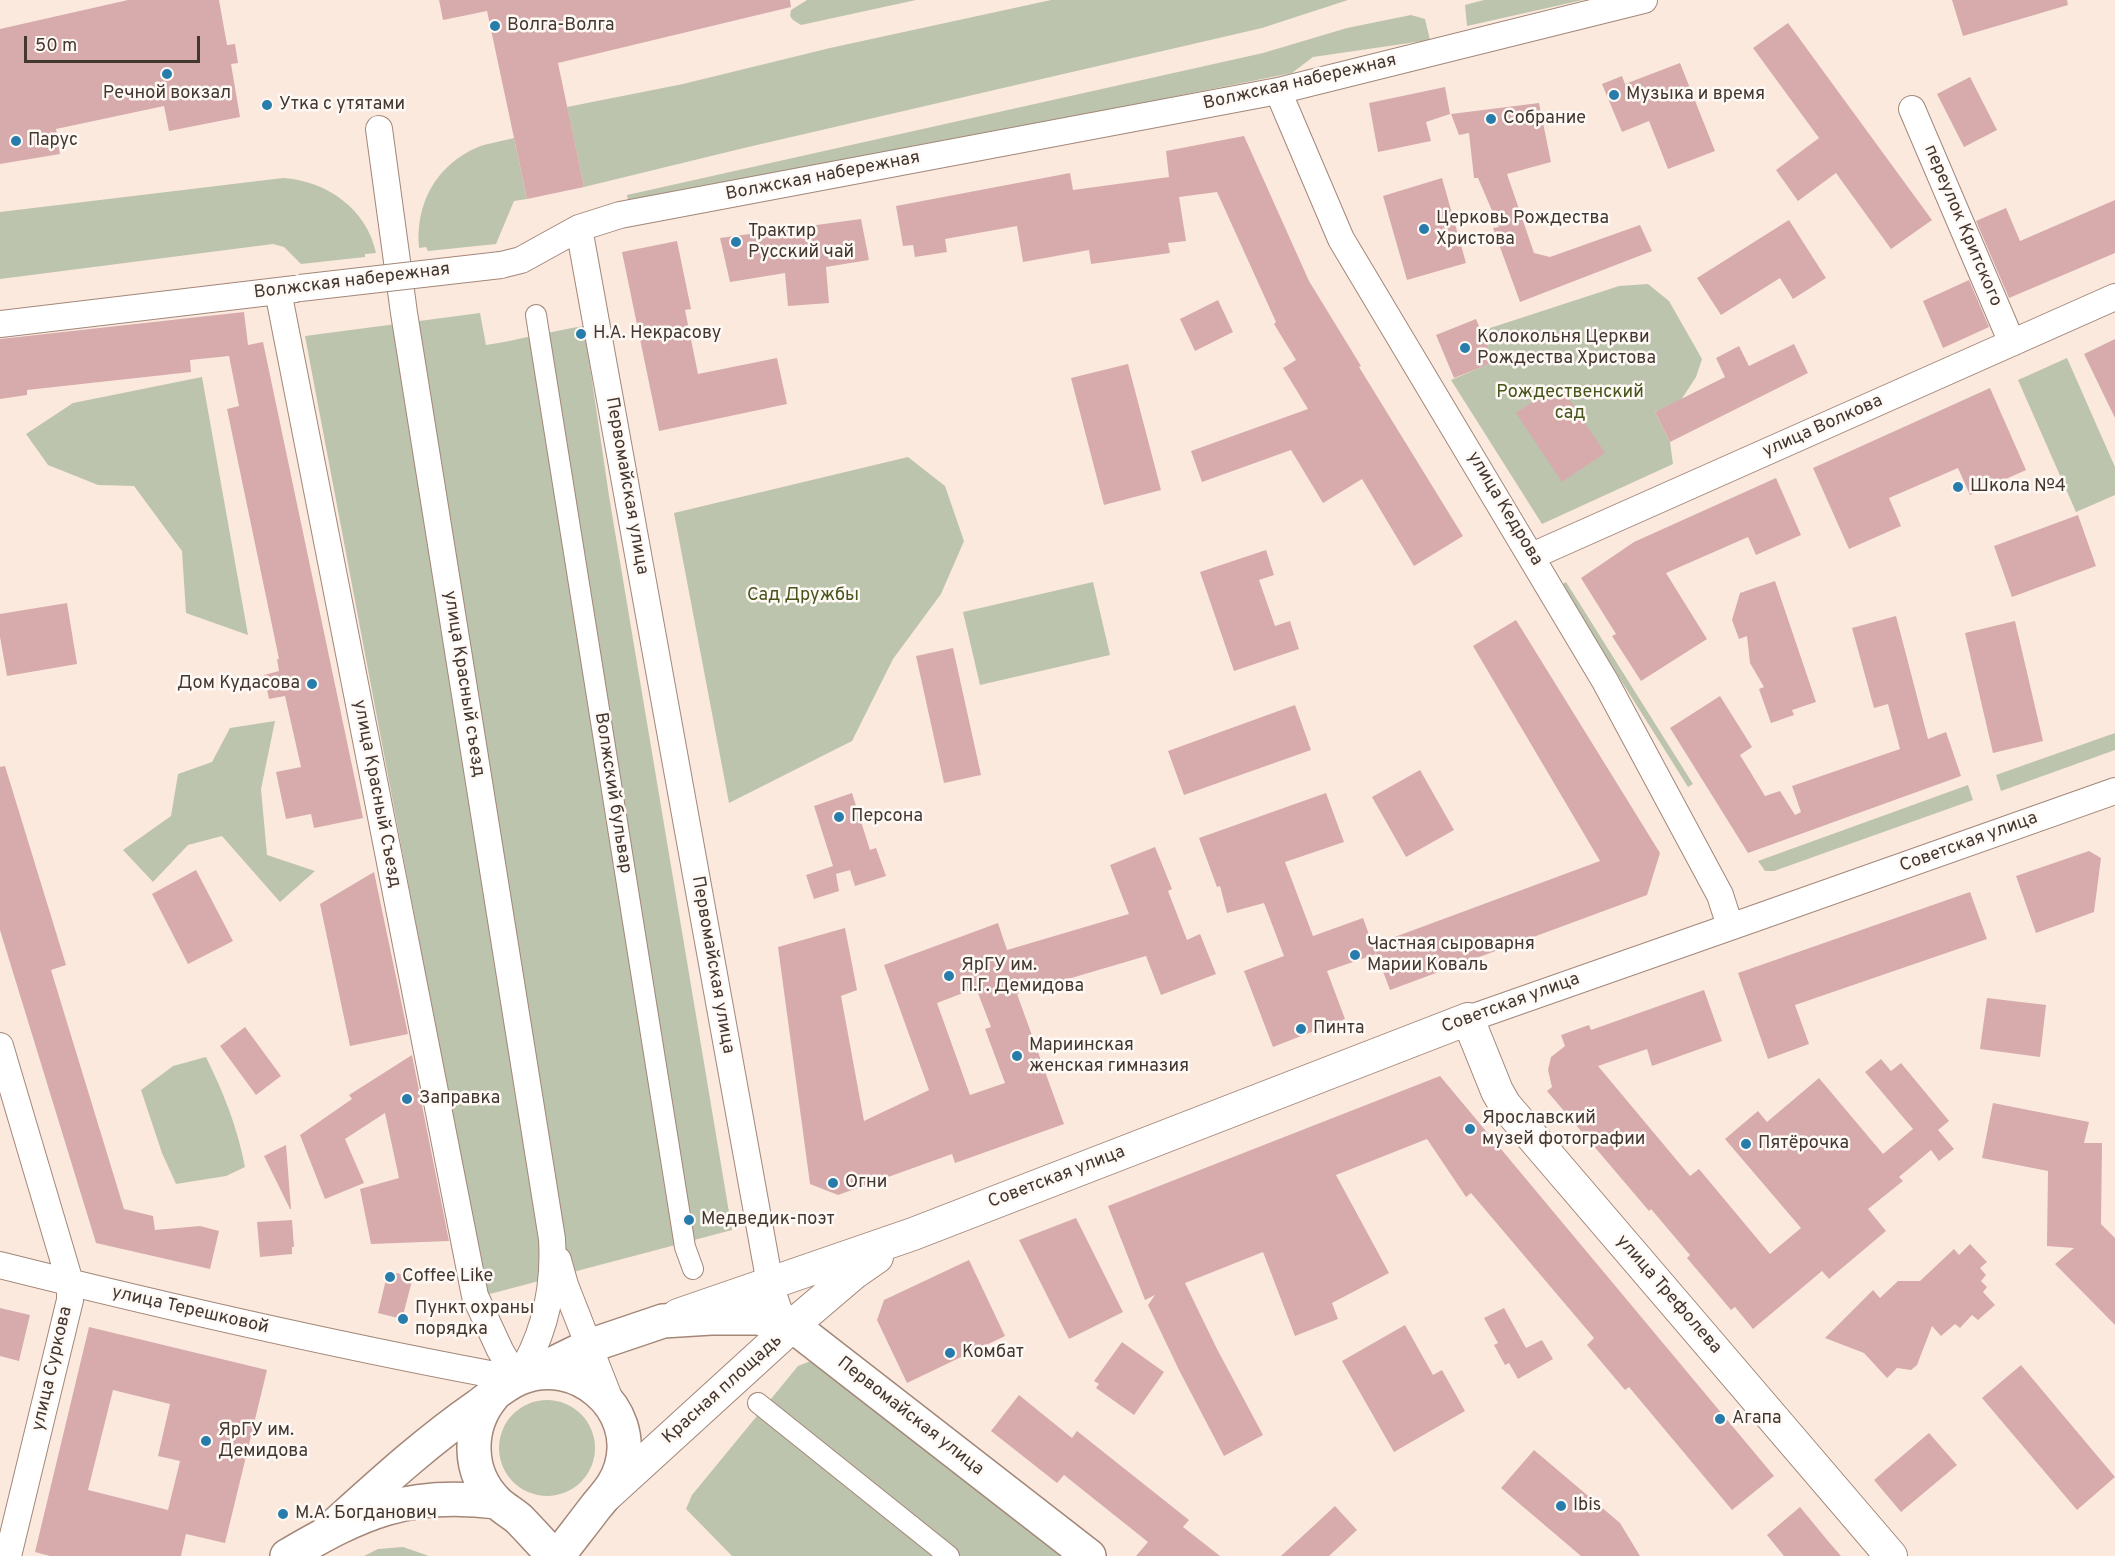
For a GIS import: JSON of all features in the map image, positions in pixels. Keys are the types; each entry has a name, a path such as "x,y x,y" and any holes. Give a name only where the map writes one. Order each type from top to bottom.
{"main road":[{"name":"Красная площадь","path":"325,1534 447,1428 516,1382 589,1346 663,1321 757,1318 793,1326"},
{"name":"Первомайская улица","path":"793,1326 1089,1556"},
{"name":"Красная площадь","path":"558,1372 580,1379 600,1392 614,1410 622,1430 624,1452 617,1479 556,1556 486,1489 478,1474 474,1443 480,1416 516,1382 558,1372"},
{"name":"Красная площадь","path":"325,1534 355,1518 405,1503 443,1498 507,1510 551,1522 568,1520 584,1514 602,1500"},
{"path":"507,1510 516,1532 519,1556"},
{"path":"287,1556 325,1534"}],"street":[{"name":"Волжская набережная","path":"0,324 501,265 521,260 579,228 620,216 1278,91 1644,0"},
{"name":"улица Кедрова","path":"1278,91 1341,238 1605,681 1720,895 1730,927"},
{"name":"переулок Критского","path":"1912,109 2013,343"},
{"name":"улица Красный съезд","path":"379,129 404,313 552,1239"},
{"name":"Первомайская улица","path":"579,228 770,1284 779,1311 793,1326"},
{"name":"улица Красный Съезд","path":"289,290 284,328 475,1296 516,1382"},
{"name":"улица Волкова","path":"1532,556 2115,297"},
{"name":"Волжский бульвар","path":"536,315 685,1247 693,1269"},
{"name":"Советская улица","path":"663,1321 913,1234 1468,1019 2115,791"},
{"name":"улица Трефолева","path":"1468,1019 1497,1091 1505,1105 1888,1555"},
{"name":"улица Суркова","path":"0,1046 70,1282 70,1300 8,1556"},
{"name":"Советская улица","path":"793,1326 854,1273 913,1234"},
{"name":"Красная площадь","path":"552,1239 565,1285 614,1410"},
{"name":"Красная площадь","path":"381,1354 516,1382 536,1345 548,1306 554,1267 552,1239"},
{"name":"улица Терешковой","path":"0,1265 222,1319 381,1354"},
{"name":"Красная площадь","path":"602,1500 793,1326"},
{"path":"758,1404 949,1556"}],"green space":[{"path":"807,0 916,0 801,25 790,16 791,10"},
{"path":"1051,0 1348,0 1262,28 584,187 567,107 683,84 830,48"},
{"path":"1484,0 1583,0 1467,26 1465,5"},
{"path":"1411,15 1425,19 1430,40 1313,57 1292,73 629,206 627,195 1263,53 1347,28"},
{"path":"514,138 527,199 514,201 496,244 428,251 426,247 419,248 421,216 425,201 440,175 463,155 478,147"},
{"path":"283,178 315,185 343,200 364,223 376,253 365,254 365,257 301,264 284,247 273,244 0,279 0,212"},
{"name":"Рождественский сад","path":"1648,284 1669,301 1702,359 1696,377 1681,400 1655,412 1670,442 1673,464 1542,524 1451,380 1493,362 1481,331 1619,286"},
{"path":"480,313 486,345 584,326 609,496 732,1230 486,1295 305,336"},
{"path":"2067,358 2115,467 2115,495 2076,512 2018,380"},
{"path":"202,377 248,635 186,613 182,551 134,486 98,485 48,465 26,434 73,403"},
{"name":"Сад Дружбы","path":"908,457 945,486 964,541 941,594 893,659 852,741 729,803 674,513"},
{"path":"1093,582 1110,655 980,685 963,612"},
{"path":"1566,582 1693,784 1688,787 1561,585"},
{"path":"275,721 261,789 267,855 315,871 280,902 222,836 188,845 153,882 123,850 171,816 178,774 212,762 230,728"},
{"path":"2115,733 2115,750 2001,791 1996,775"},
{"path":"1968,785 1973,800 1774,871 1765,871 1758,861"},
{"path":"206,1057 229,1110 245,1167 226,1176 176,1184 162,1153 141,1090 173,1066"},
{"path":"823,1356 1079,1556 732,1556 686,1509 692,1495 798,1366"},
{"path":"547,1400 565,1404 581,1414 591,1430 595,1448 591,1466 581,1482 565,1492 547,1496 529,1492 513,1482 503,1466 499,1448 503,1430 513,1414 529,1404"},
{"path":"403,1547 429,1556 364,1556 378,1549"}],"building":[{"name":"Речной вокзал","path":"128,0 219,0 227,45 235,44 238,63 231,64 240,117 169,131 164,106 56,129 60,154 0,164 0,29"},
{"path":"439,0 790,0 791,7 558,63 584,187 527,199 487,11 443,20"},
{"path":"1952,0 2067,0 2068,5 1963,36"},
{"path":"1788,23 1932,220 1891,249 1836,173 1798,201 1776,170 1819,138 1753,48"},
{"path":"1680,63 1715,151 1668,169 1649,121 1622,132 1602,84 1622,76 1625,84"},
{"path":"1970,77 1997,130 1964,147 1937,94"},
{"path":"1445,87 1450,114 1426,122 1431,141 1378,152 1369,103"},
{"path":"1539,103 1551,162 1507,174 1534,253 1550,257 1640,225 1652,251 1520,302 1493,228 1499,227 1478,178 1474,178 1469,133 1459,135 1451,114"},
{"path":"1244,136 1309,281 1463,536 1414,566 1362,479 1323,503 1291,450 1202,482 1191,451 1308,409 1283,368 1296,360 1274,324 1276,322 1217,192 1179,197 1186,241 1168,243 1170,253 1091,264 1089,250 1023,262 1017,226 945,239 947,252 915,257 913,245 903,246 896,206 1070,173 1073,190 1169,177 1166,151"},
{"name":"Церковь Рождества Христова","path":"1442,178 1466,263 1407,280 1383,196"},
{"path":"2115,200 2115,253 2009,298 1976,221 2006,208 2020,241"},
{"path":"861,219 869,260 826,267 829,303 788,306 785,273 730,282 720,238"},
{"path":"1789,220 1826,278 1793,299 1780,278 1721,315 1697,278"},
{"path":"677,241 691,309 685,310 698,374 777,358 787,404 659,431 622,252"},
{"path":"1969,280 1989,327 1943,348 1923,301"},
{"path":"1218,300 1233,332 1195,351 1180,319"},
{"path":"244,312 248,345 263,342 363,818 314,828 311,814 286,819 276,772 301,767 285,696 269,699 264,675 279,671 277,659 279,659 227,409 239,406 229,356 190,360 191,372 27,390 27,395 0,399 0,339"},
{"name":"Колокольня Церкви Рождества Христова","path":"1476,319 1494,362 1454,378 1436,335"},
{"path":"2115,339 2115,418 2084,354"},
{"path":"1794,344 1808,373 1670,442 1655,412 1725,377 1716,358 1739,346 1749,366"},
{"path":"1128,364 1161,490 1104,505 1071,378"},
{"path":"1559,384 1605,453 1562,482 1516,413"},
{"path":"1990,388 2026,470 1970,495 1958,468 1889,498 1901,526 1849,549 1813,468"},
{"path":"1776,478 1801,535 1756,555 1748,537 1666,573 1707,639 1641,681 1612,636 1616,634 1581,578 1634,542"},
{"path":"2078,515 2096,566 2012,597 1994,546"},
{"path":"1266,550 1274,575 1259,580 1275,626 1290,621 1299,649 1234,671 1200,572"},
{"path":"1775,581 1816,702 1792,710 1794,715 1771,723 1759,689 1764,687 1750,663 1747,636 1739,639 1732,620 1740,593"},
{"path":"67,603 77,664 7,676 0,637 0,614"},
{"path":"1896,616 1928,739 1946,732 1961,776 1748,853 1670,728 1720,696 1752,747 1740,755 1765,796 1780,791 1795,815 1801,812 1792,786 1900,749 1888,704 1874,708 1852,628"},
{"path":"1516,620 1660,853 1647,895 1390,990 1373,945 1600,861 1473,646"},
{"path":"2015,621 2043,741 1993,753 1965,633"},
{"path":"953,648 981,775 944,783 916,656"},
{"path":"1295,705 1311,750 1184,795 1168,751"},
{"path":"5,766 66,965 51,970 124,1209 153,1216 155,1230 200,1226 219,1231 210,1269 96,1243 0,930 0,767"},
{"path":"1420,770 1454,830 1406,857 1372,797"},
{"path":"852,793 870,850 876,848 886,876 855,886 850,870 836,874 839,891 814,899 806,875 833,866 814,806"},
{"path":"1326,793 1344,842 1285,862 1313,936 1363,918 1376,954 1327,971 1345,1019 1273,1047 1244,971 1284,956 1264,903 1227,913 1220,886 1217,887 1199,838"},
{"path":"1155,847 1172,889 1168,891 1187,940 1200,934 1216,974 1161,995 1146,956 1017,994 1064,1124 955,1163 952,1154 838,1195 810,1184 778,947 845,928 857,990 841,996 864,1121 929,1090 884,965 998,923 1007,950 1129,914 1110,865","holes":["976,988 991,1027 985,1029 1005,1083 970,1095 937,1003"]},
{"path":"2089,851 2101,858 2094,912 2036,933 2016,876"},
{"path":"196,870 233,941 188,964 152,894"},
{"path":"374,872 408,1034 350,1046 320,904"},
{"path":"1970,892 1987,939 1795,1005 1809,1044 1768,1059 1738,973"},
{"path":"1704,990 1722,1041 1652,1066 1647,1049 1598,1066 1690,1176 1699,1169 1770,1254 1801,1228 1725,1139 1758,1111 1767,1122 1819,1078 1883,1154 1913,1129 1865,1072 1881,1059 1891,1071 1901,1063 1949,1121 1938,1130 1954,1149 1939,1161 1931,1150 1899,1177 1903,1181 1868,1209 1886,1231 1829,1279 1822,1271 1753,1329 1735,1307 1731,1310 1687,1258 1690,1255 1651,1209 1649,1211 1547,1091 1552,1087 1548,1070 1551,1057 1565,1046 1561,1035 1589,1025 1591,1030"},
{"path":"1987,998 2046,1005 2040,1057 1980,1049"},
{"path":"245,1027 281,1076 256,1095 220,1046"},
{"path":"412,1055 449,1241 371,1244 360,1189 399,1178 385,1113 345,1139 364,1183 325,1199 300,1135 352,1099 349,1095"},
{"path":"1440,1076 1774,1476 1732,1510 1629,1387 1625,1390 1587,1345 1594,1338 1471,1193 1466,1197 1427,1139 1336,1175 1389,1273 1332,1303 1338,1319 1295,1336 1263,1252 1185,1283 1263,1435 1224,1456 1148,1305 1155,1295 1145,1300 1108,1206"},
{"path":"1993,1103 2089,1122 2084,1143 2102,1143 2101,1224 2115,1238 2115,1325 2055,1264 2074,1248 2047,1246 2048,1171 1982,1158"},
{"path":"286,1145 291,1209 264,1156"},
{"path":"1076,1218 1123,1312 1069,1339 1019,1240"},
{"path":"292,1220 294,1247 292,1247 292,1254 260,1257 257,1222"},
{"path":"1970,1244 1987,1262 1980,1268 1986,1275 1981,1281 1987,1287 1983,1292 1995,1305 1978,1320 1972,1315 1960,1328 1955,1324 1941,1336 1932,1326 1917,1365 1911,1370 1897,1368 1887,1378 1864,1353 1825,1338 1873,1290 1880,1298 1898,1281 1920,1281 1954,1249 1959,1255"},
{"path":"969,1260 1005,1336 907,1383 877,1320 884,1300"},
{"path":"388,1271 413,1277 402,1319 378,1313"},
{"path":"0,1308 30,1315 19,1361 0,1356"},
{"path":"1504,1308 1526,1348 1542,1340 1553,1359 1518,1379 1509,1363 1505,1365 1494,1345 1498,1343 1484,1318"},
{"path":"1405,1325 1433,1375 1442,1370 1465,1411 1394,1452 1342,1361"},
{"name":"ЯрГУ им. Демидова","path":"89,1327 267,1370 225,1543 186,1534 181,1556 50,1556 35,1552","holes":["113,1390 170,1404 158,1456 180,1461 168,1510 88,1490"]},
{"path":"1122,1342 1164,1372 1134,1415 1096,1388 1099,1384 1094,1381"},
{"path":"2021,1365 2115,1477 2077,1510 1982,1398"},
{"path":"1019,1395 1072,1438 1077,1431 1189,1520 1183,1527 1220,1556 1136,1556 1148,1542 1064,1475 1057,1483 991,1431"},
{"path":"1929,1433 1957,1465 1901,1512 1874,1480"},
{"name":"Ibis","path":"1534,1450 1620,1523 1640,1556 1581,1556 1501,1488"},
{"path":"1335,1506 1357,1530 1329,1556 1281,1556"},
{"path":"1800,1507 1841,1556 1784,1556 1767,1535"}],"place":[{"name":"Волга-Волга","path":"495,26"},
{"name":"Речной вокзал","path":"167,74"},
{"name":"Музыка и время","path":"1614,95"},
{"name":"Утка с утятами","path":"267,105"},
{"name":"Собрание","path":"1491,119"},
{"name":"Парус","path":"16,141"},
{"name":"Церковь Рождества Христова","path":"1424,229"},
{"name":"Трактир Русский чай","path":"736,242"},
{"name":"Н.А. Некрасову","path":"581,334"},
{"name":"Колокольня Церкви Рождества Христова","path":"1465,348"},
{"name":"Школа №4","path":"1958,487"},
{"name":"Дом Кудасова","path":"312,684"},
{"name":"Персона","path":"839,817"},
{"name":"Частная сыроварня Марии Коваль","path":"1355,955"},
{"name":"ЯрГУ им. П.Г. Демидова","path":"949,976"},
{"name":"Пинта","path":"1301,1029"},
{"name":"Мариинская женская гимназия","path":"1017,1056"},
{"name":"Заправка","path":"407,1099"},
{"name":"Ярославский музей фотографии","path":"1470,1129"},
{"name":"Пятёрочка","path":"1746,1144"},
{"name":"Огни","path":"833,1183"},
{"name":"Медведик-поэт","path":"689,1220"},
{"name":"Coffee Like","path":"390,1277"},
{"name":"Пункт охраны порядка","path":"403,1319"},
{"name":"Комбат","path":"950,1353"},
{"name":"Агапа","path":"1720,1419"},
{"name":"ЯрГУ им. Демидова","path":"206,1441"},
{"name":"Ibis","path":"1561,1506"},
{"name":"М.А. Богданович","path":"283,1514"}]}
